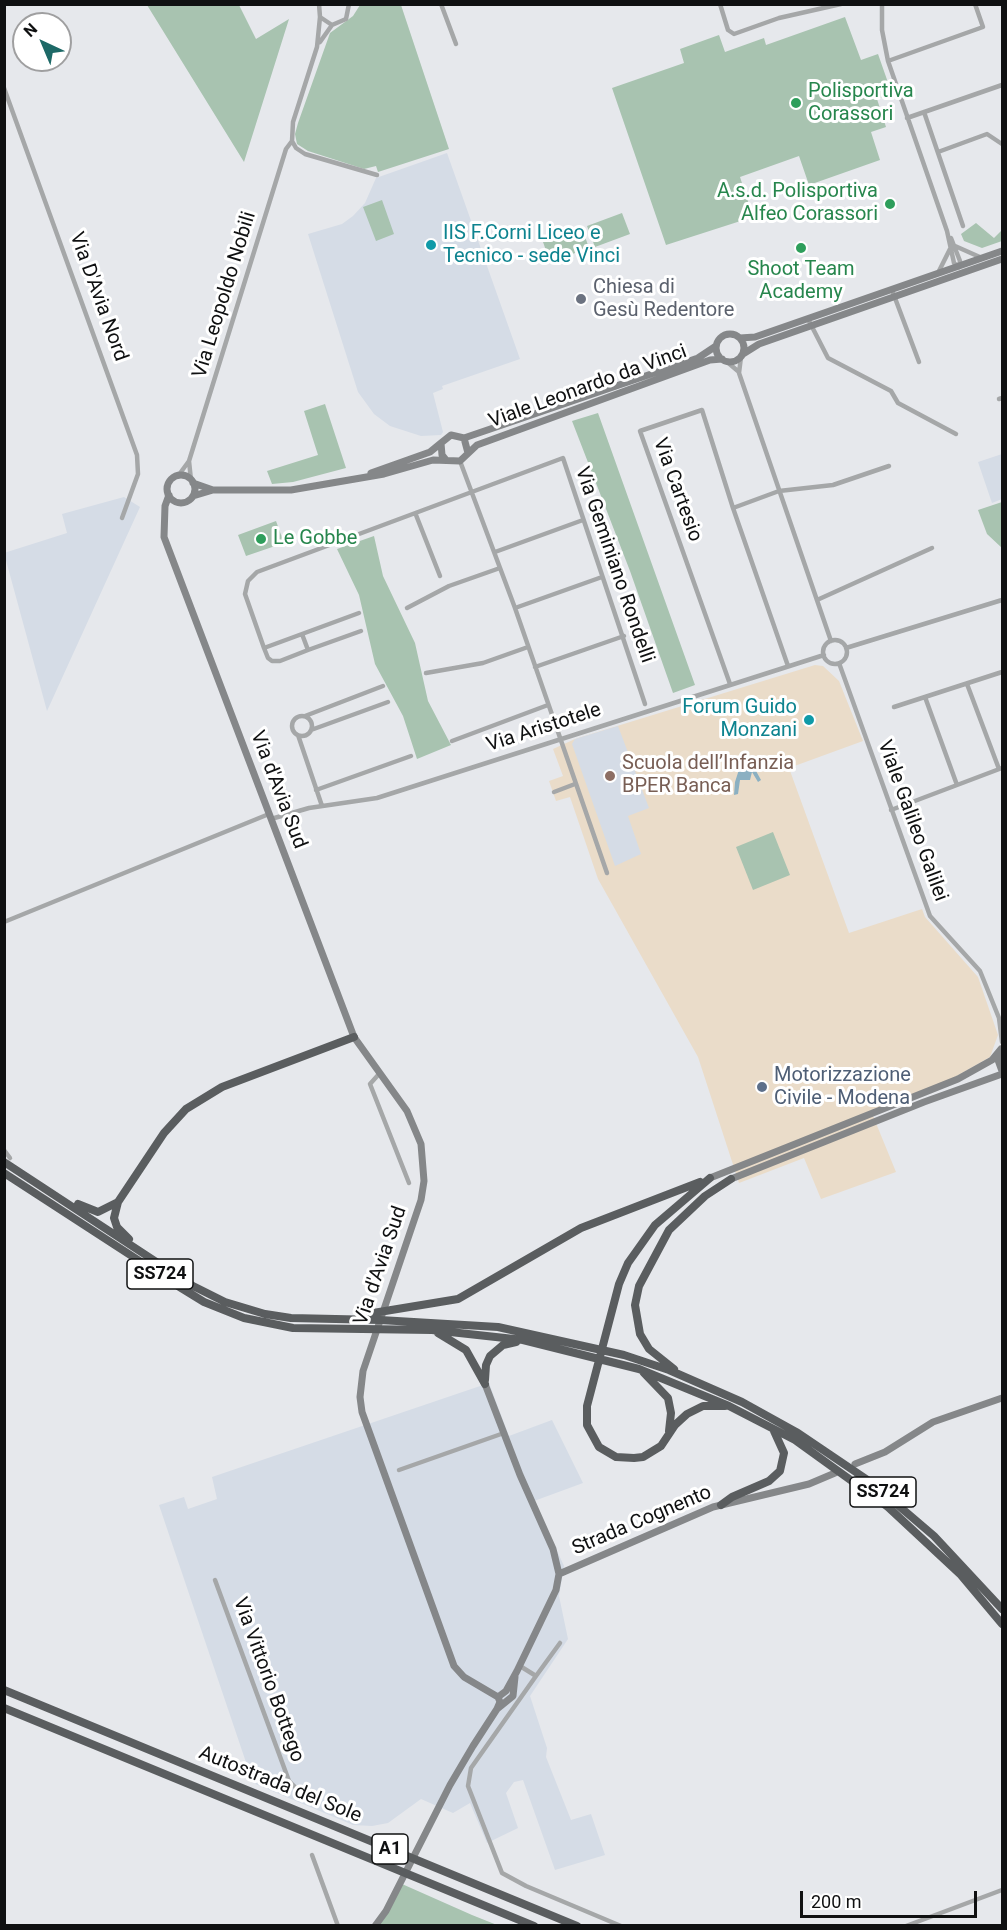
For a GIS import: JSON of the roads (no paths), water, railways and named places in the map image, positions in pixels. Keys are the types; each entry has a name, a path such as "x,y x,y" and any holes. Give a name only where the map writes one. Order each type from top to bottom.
{"highway":[{"path":"162,1265 117,1227 114,1218 118,1202 164,1133 197,1100 222,1087 354,1037"},
{"name":"SS724","path":"7,1160 21,1173 193,1286 225,1302 265,1314 319,1320 367,1320 498,1327 581,1344 681,1375 751,1407 798,1432 872,1483 934,1536 1002,1609"},
{"name":"SS724","path":"4,1173 178,1286 222,1310 266,1324 293,1328 432,1330 524,1340 639,1369 729,1406 772,1428 846,1475 888,1507 960,1574 1002,1624"},
{"path":"21,1173 94,1211 105,1210 118,1202"},
{"path":"710,1178 681,1200 655,1225 640,1244 619,1284 587,1406 587,1425 599,1447 616,1457 643,1457 661,1446 680,1419 694,1410 729,1406"},
{"path":"319,1320 458,1299 581,1228 710,1178"},
{"path":"681,1200 731,1179"},
{"path":"681,1375 654,1353 640,1334 635,1305 639,1286 669,1230 705,1196 731,1179"},
{"path":"432,1330 466,1350 485,1384"},
{"path":"485,1384 486,1365 495,1350 524,1340"},
{"path":"639,1369 659,1386 668,1398 671,1413 669,1434"},
{"path":"721,1505 732,1497 769,1481 780,1471 783,1453 779,1438 772,1428"},
{"name":"Autostrada del Sole","path":"4,1690 577,1926"},
{"name":"Autostrada del Sole","path":"4,1708 534,1926"}],"street":[{"name":"Via Leopoldo Nobili","path":"178,476 189,461 286,149 292,141 293,122 317,47 319,4"},
{"name":"Via Leopoldo Nobili","path":"317,47 332,25 346,19 349,4"},
{"path":"441,4 456,44"},
{"path":"720,4 728,30 734,34 778,18 841,4"},
{"path":"882,4 882,30 888,61 953,247 954,263 959,267"},
{"path":"888,61 983,27 975,4"},
{"path":"320,17 332,25"},
{"path":"908,118 1002,85"},
{"name":"Via D'Avia Nord","path":"4,88 137,455 138,474 122,518"},
{"path":"924,112 963,226"},
{"path":"938,152 987,134 1002,144"},
{"path":"292,141 296,148 305,154 377,175"},
{"path":"953,247 982,258"},
{"path":"936,275 953,247"},
{"path":"724,360 735,361 759,344 809,323 1002,251"},
{"path":"893,293 1002,259"},
{"path":"954,275 959,267"},
{"path":"893,293 919,362"},
{"path":"739,372 724,360 716,346 726,334 740,338 755,338 809,323"},
{"path":"809,323 828,358 891,391 898,403 956,434"},
{"path":"740,338 744,348 739,372 831,641"},
{"name":"Viale Leonardo da Vinci","path":"464,438 698,358 716,346"},
{"name":"Viale Leonardo da Vinci","path":"468,453 477,445 710,360 724,360"},
{"name":"Via Cartesio","path":"730,684 640,431 702,410 733,508 788,666"},
{"path":"360,477 430,452 451,435 464,438 468,453 460,461"},
{"path":"441,443 442,455 446,459"},
{"name":"Via Geminiano Rondelli","path":"473,490 562,458 624,636 645,704"},
{"path":"165,512 177,502 188,501 193,496 213,490 284,490 384,474 433,460 460,461"},
{"name":"Via Leopoldo Nobili","path":"189,461 192,482"},
{"path":"460,461 473,490 607,873"},
{"path":"733,508 779,491 833,485 890,466"},
{"path":"177,502 169,495 168,485 178,476 213,490"},
{"path":"192,482 193,496"},
{"path":"361,631 275,662 268,658 264,648 246,594 246,585 254,574 416,515 473,490"},
{"name":"Via d'Avia Sud","path":"169,495 165,512 164,537 354,1037 407,1111 416,1130 424,1161 421,1200 363,1371 360,1397 362,1412 454,1666 464,1677 499,1698"},
{"path":"416,515 440,576"},
{"path":"495,552 583,520"},
{"path":"817,600 932,548"},
{"path":"407,608 449,586 500,568"},
{"path":"515,608 602,577"},
{"path":"846,648 1002,600"},
{"path":"264,648 359,613"},
{"path":"302,634 308,650"},
{"path":"535,667 624,636"},
{"path":"831,641 841,642 846,648 845,658 839,663 829,663 824,655 825,646 831,641"},
{"path":"426,673 483,663 528,647"},
{"name":"Via Aristotele","path":"4,922 270,816 377,798 824,655"},
{"name":"Viale Galileo Galilei","path":"839,663 930,916 971,958 980,971 1001,1020 1002,1046"},
{"path":"894,707 1002,672"},
{"path":"891,810 1001,768 967,684"},
{"path":"383,686 295,718 291,724 292,731 304,736 311,730 388,702"},
{"path":"925,697 957,785"},
{"path":"452,741 548,705"},
{"path":"305,716 311,721 311,730"},
{"path":"298,735 322,806"},
{"path":"316,790 411,756"},
{"path":"554,792 575,784"},
{"path":"731,1179 1002,1073 998,1060 1002,1046"},
{"path":"710,1178 958,1079 992,1060 1002,1046"},
{"name":"Via d'Avia Sud","path":"379,1074 370,1084 409,1183"},
{"path":"4,1150 7,1160"},
{"path":"485,1384 553,1549 559,1574"},
{"path":"855,1464 885,1452 933,1422 1002,1398"},
{"path":"399,1470 504,1433"},
{"name":"Strada Cognento","path":"497,1709 499,1698 506,1691 518,1669 556,1590 559,1574 721,1505 809,1484 836,1473"},
{"name":"Via Vittorio Bottego","path":"215,1580 289,1781 297,1789"},
{"path":"560,1643 471,1768 468,1786 502,1873 526,1886 621,1926"},
{"path":"518,1669 536,1676"},
{"name":"Strada Cognento","path":"375,1926 401,1883 450,1785 497,1709 513,1696 518,1669"},
{"path":"312,1854 338,1926"},
{"path":"906,1926 1002,1890"}],"water":[{"path":"743,757 750,760 761,780 758,782 752,772 750,780 740,780 738,794 734,795 735,782"}],"place":[{"name":"Polisportiva Corassori","path":"796,103"},
{"name":"A.s.d. Polisportiva Alfeo Corassori","path":"890,204"},
{"name":"IIS F.Corni Liceo e Tecnico - sede Vinci","path":"431,245"},
{"name":"Shoot Team Academy","path":"801,248"},
{"name":"Chiesa di Gesù Redentore","path":"581,299"},
{"name":"Le Gobbe","path":"261,539"},
{"name":"Forum Guido Monzani","path":"809,720"},
{"name":"Scuola dell’Infanzia BPER Banca","path":"610,776"},
{"name":"Motorizzazione Civile - Modena","path":"762,1087"}]}
